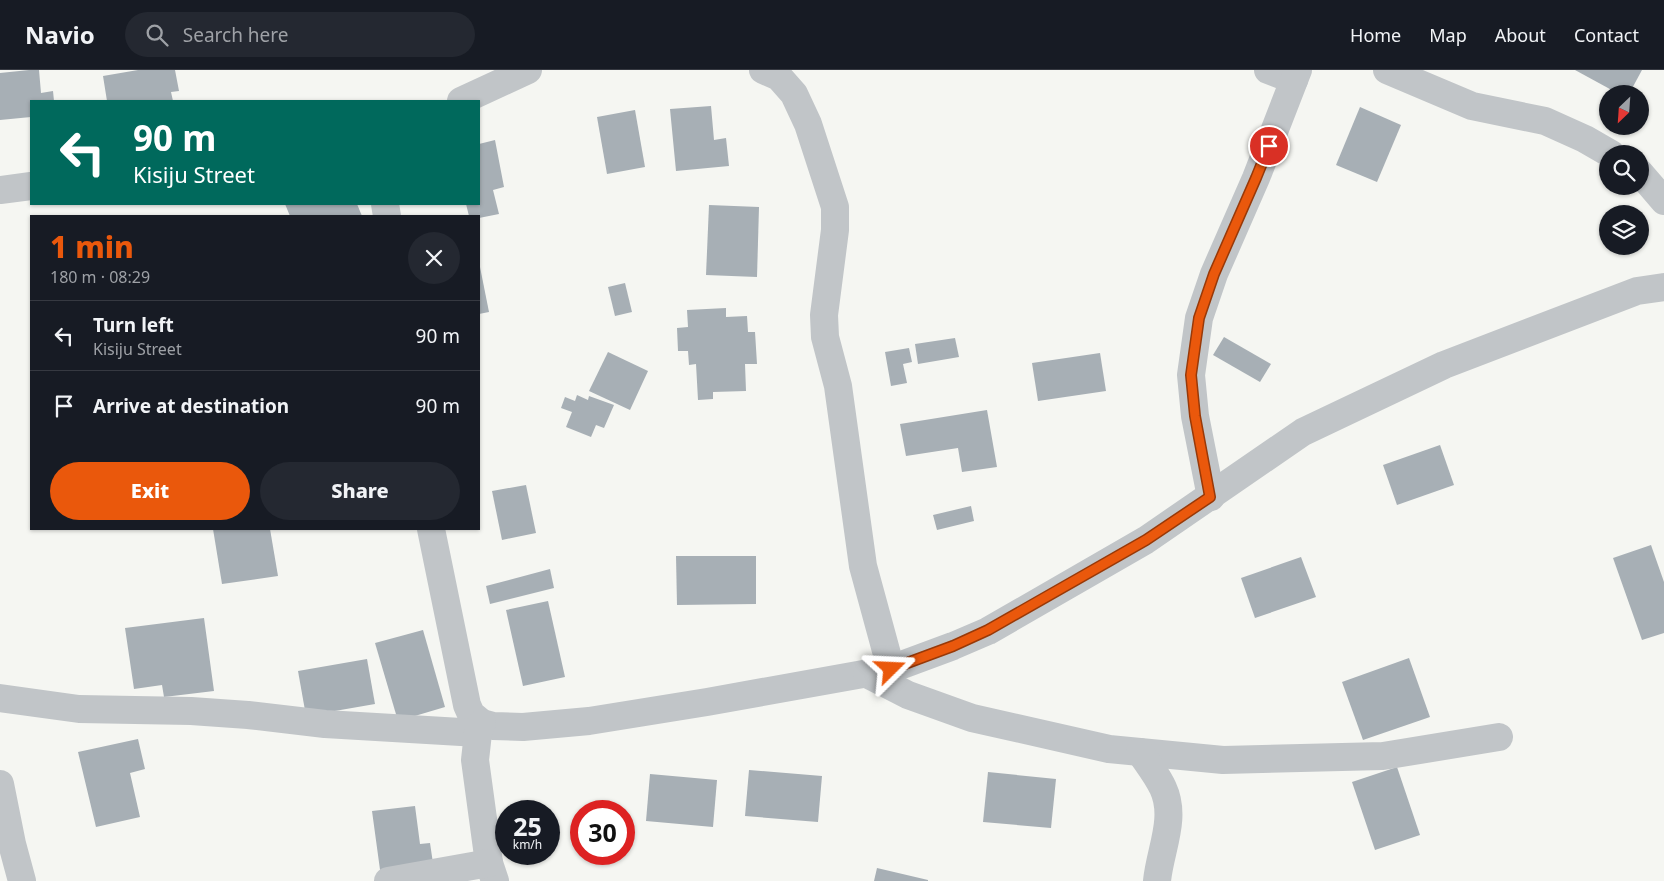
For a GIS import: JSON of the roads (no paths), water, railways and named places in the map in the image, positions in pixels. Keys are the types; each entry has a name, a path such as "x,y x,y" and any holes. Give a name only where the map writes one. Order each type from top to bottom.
{"street":[{"path":"463,100 528,70"},
{"path":"763,70 779,77 794,94 808,124 835,206 835,230 824,315 825,337 838,386 879,672 908,695 972,718 1109,749 1223,760 1383,756 1498,737"},
{"path":"1210,497 1195,416 1191,375 1199,318 1214,274 1256,178 1296,75 1268,70"},
{"path":"1387,70 1472,106 1545,121 1599,147"},
{"path":"1649,184 1664,201"},
{"path":"0,190 30,186"},
{"path":"0,698 79,709 191,711 326,724 480,728 492,726 523,727 589,720 707,702 879,672 953,646 988,630 1146,540 1303,432 1370,399 1444,365 1628,294 1664,287"},
{"path":"388,881 492,872 475,760 480,728 471,714 464,696 431,530"},
{"path":"1140,752 1163,789 1167,802 1168,824 1159,862 1157,881"},
{"path":"0,784 12,844 22,881"}]}
